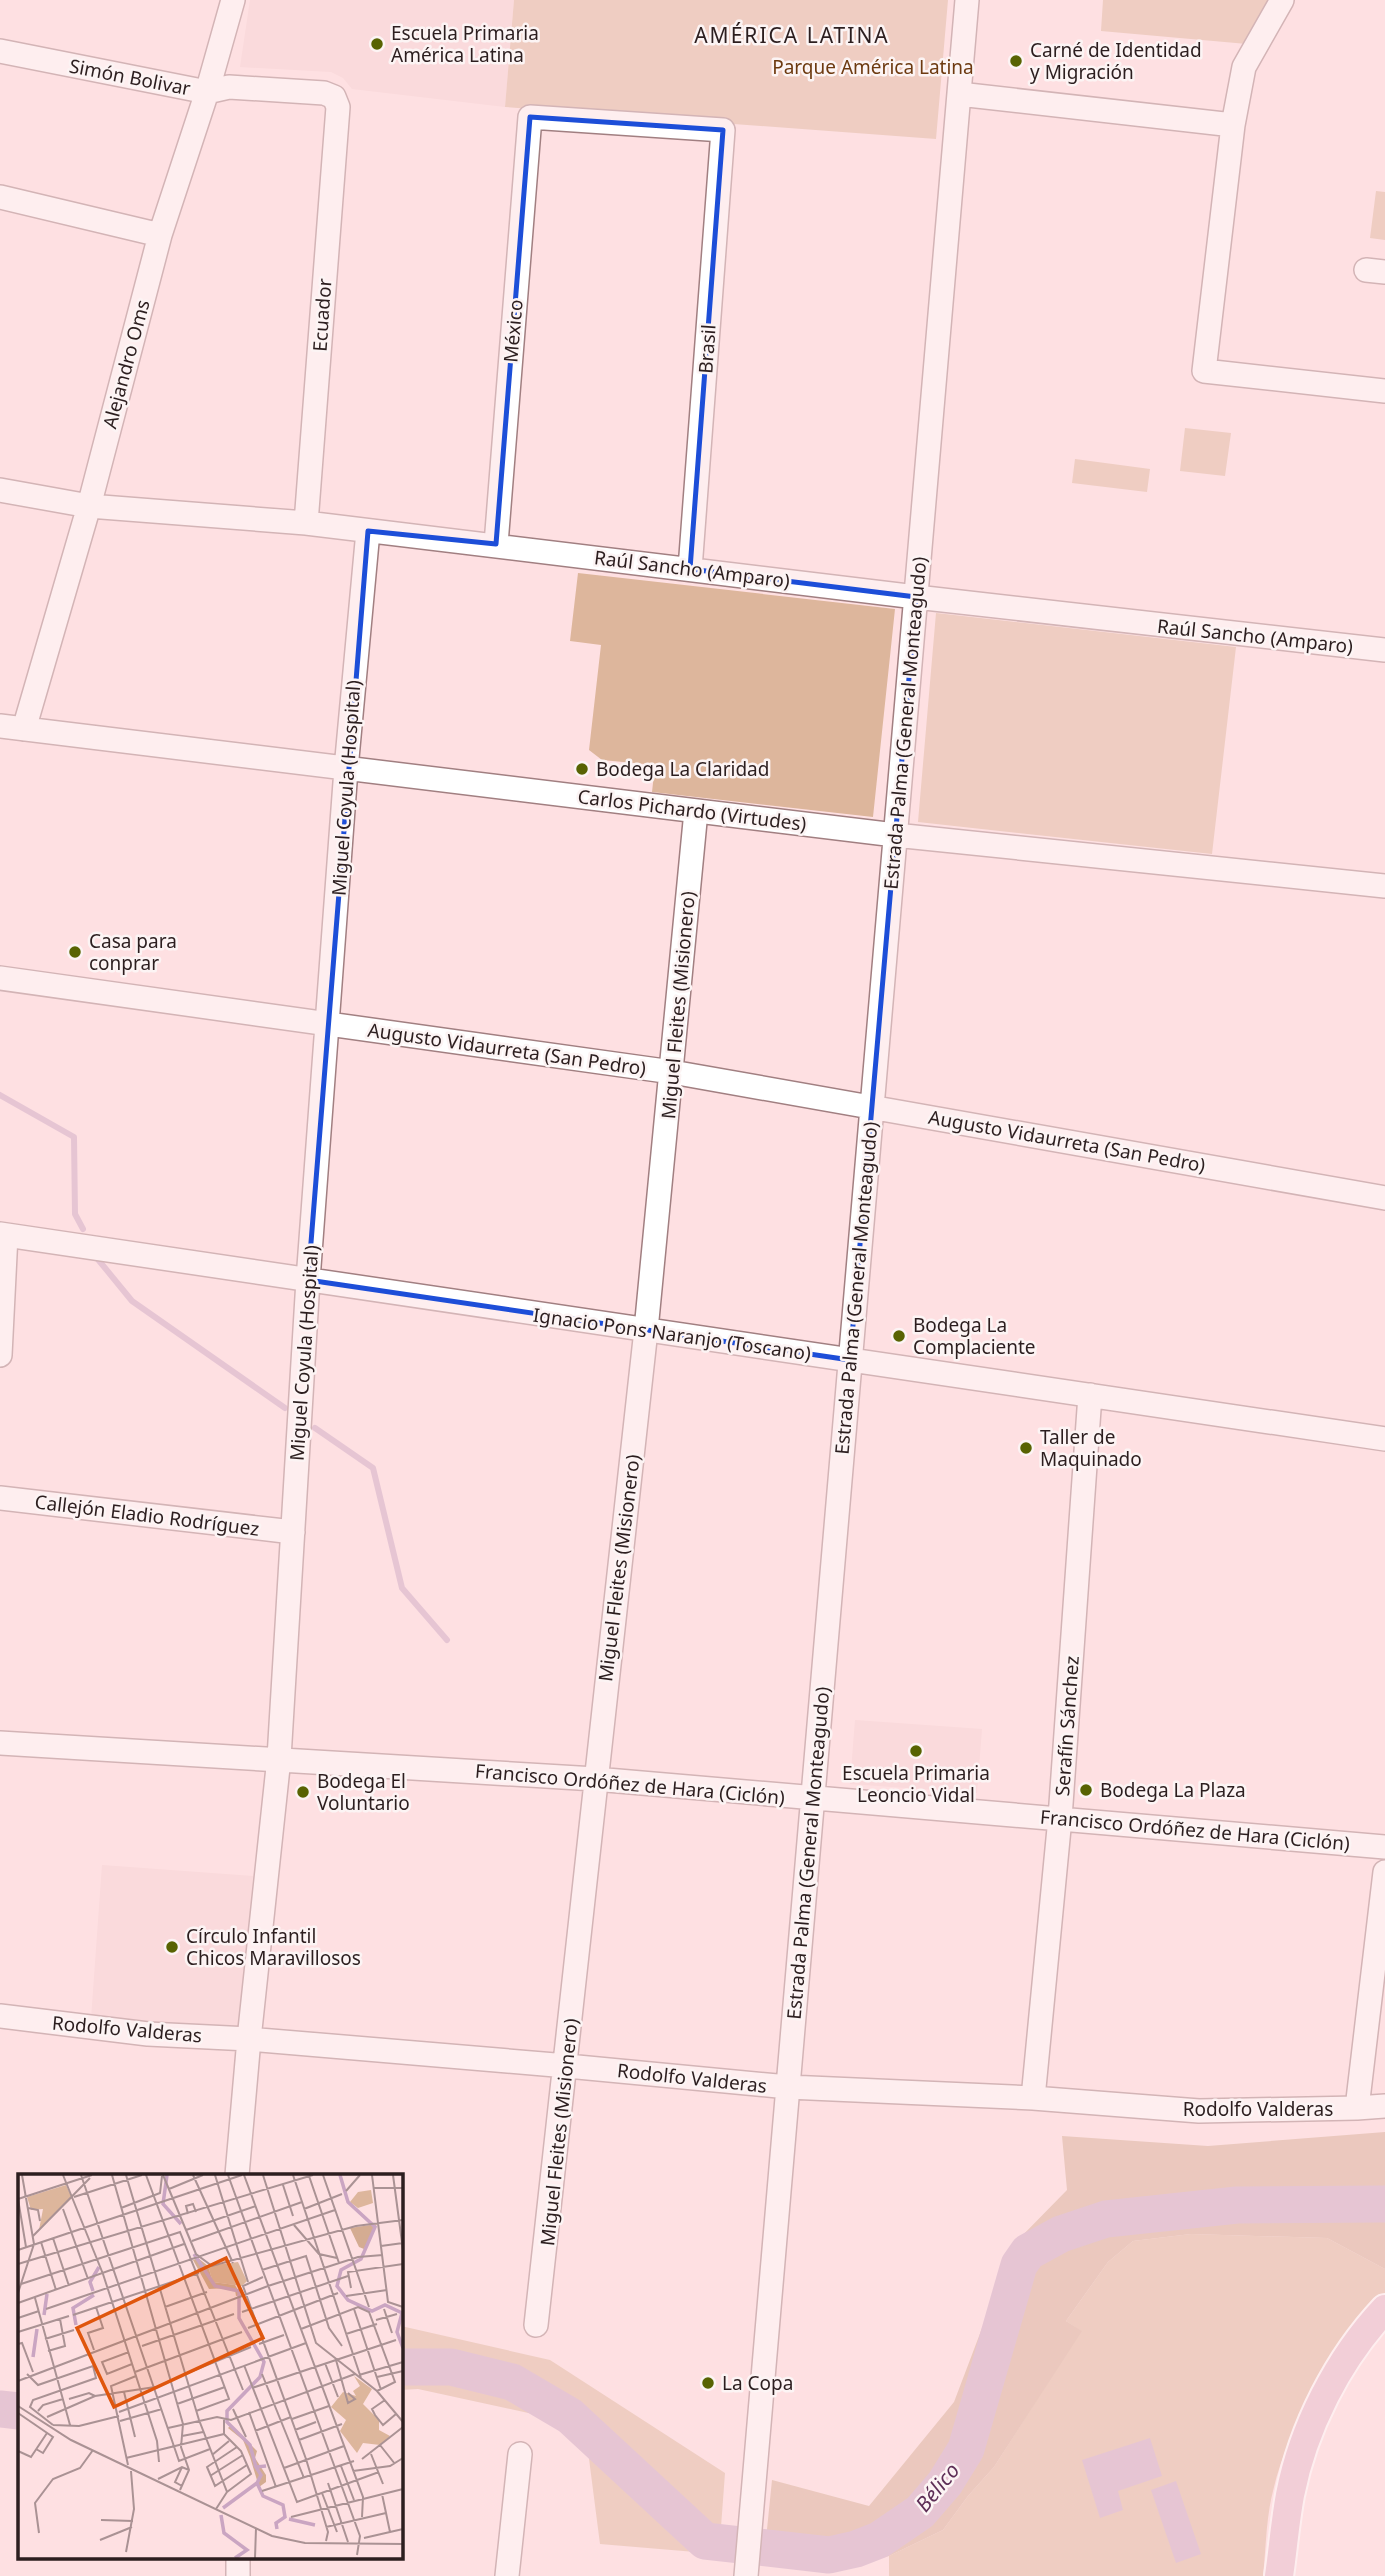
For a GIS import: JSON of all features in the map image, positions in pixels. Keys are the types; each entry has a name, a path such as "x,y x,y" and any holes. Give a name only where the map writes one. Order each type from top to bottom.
{"main road":[{"path":"1279,2576 1291,2493 1310,2426 1366,2329 1385,2309"}],"street":[{"name":"Alejandro Oms","path":"24,729 89,506 160,235 207,92 233,0"},
{"name":"Estrada Palma (General Monteagudo)","path":"746,2565 967,0"},
{"path":"1282,0 1244,67 1233,125 1204,371 1385,391"},
{"name":"Simón Bolivar","path":"0,51 207,92 229,87 324,93 334,97 338,107"},
{"path":"959,94 1233,125"},
{"name":"Ecuador","path":"306,523 338,107"},
{"name":"México","path":"496,544 530,117 723,130"},
{"name":"Brasil","path":"690,569 723,130"},
{"path":"0,197 160,235"},
{"name":"Raúl Sancho (Amparo)","path":"0,490 89,506 306,523 496,544 916,597 1385,650"},
{"name":"Miguel Coyula (Hospital)","path":"237,2174 279,1758 308,1280 346,769 368,531"},
{"name":"Carlos Pichardo (Virtudes)","path":"0,726 895,835 1385,886"},
{"name":"Miguel Fleites (Misionero)","path":"537,2325 646,1330 696,811"},
{"name":"Augusto Vidaurreta (San Pedro)","path":"0,978 672,1072 1385,1198"},
{"path":"0,1355 3,1235"},
{"name":"Ignacio Pons Naranjo (Toscano)","path":"3,1235 1385,1439"},
{"name":"Serafín Sánchez","path":"1033,2098 1060,1818 1090,1395"},
{"name":"Callejón Eladio Rodríguez","path":"0,1498 293,1532"},
{"name":"Francisco Ordóñez de Hara (Ciclón)","path":"0,1743 595,1779 1385,1847"},
{"path":"1357,2108 1385,1872"},
{"name":"Rodolfo Valderas","path":"0,2016 148,2034 249,2039 788,2087 1033,2098 1199,2111 1385,2106"},
{"path":"507,2576 520,2454"},
{"path":"238,2576 239,2558"}],"highlighted area":[{"path":"530,117 723,130 690,569 916,597 850,1360 308,1280 368,531 496,544"}],"shaded area":[{"name":"Escuela Primaria América Latina","path":"250,0 514,0 505,107 352,89 343,78 331,72 240,67"},
{"name":"Escuela Primaria Leoncio Vidal","path":"855,1720 982,1729 977,1793 850,1784"},
{"name":"Círculo Infantil Chicos Maravillosos","path":"102,1865 253,1876 242,2030 91,2019"},
{"path":"1385,2132 1385,2269 1327,2238 1191,2234 1133,2241 1108,2262 1066,2321 1082,2331 994,2467 943,2530 889,2556 827,2573 764,2559 772,2480 869,2506 954,2402 1014,2244 1067,2190 1062,2136 1208,2146"},
{"path":"1150,2438 1162,2476 1118,2491 1123,2510 1100,2518 1082,2460"},
{"path":"1176,2481 1201,2554 1176,2563 1151,2490"}],"green space":[{"name":"Parque América Latina","path":"514,0 948,0 936,139 505,107"},
{"path":"1103,0 1270,0 1247,44 1101,31"},
{"path":"1376,191 1385,192 1385,240 1370,238"},
{"path":"1185,428 1231,433 1225,476 1180,471"},
{"path":"1075,459 1150,469 1147,492 1072,483"},
{"path":"578,573 895,609 873,817 652,792 655,765 602,760 589,750 601,645 570,641"},
{"path":"936,613 1236,647 1212,854 918,822"},
{"path":"1191,2234 1327,2238 1385,2269 1385,2293 1333,2361 1291,2437 1271,2501 1263,2576 889,2576 889,2556 943,2530 994,2467 1081,2331 1066,2321 1108,2262 1133,2241"},
{"path":"402,2326 550,2360 725,2473 719,2554 600,2544 588,2451 542,2416 418,2389 402,2390"}],"waterway":[{"path":"0,1095 74,1137 75,1214 83,1229"},
{"path":"96,1257 132,1301 285,1408"},
{"path":"315,1428 373,1468 402,1588 447,1640"},
{"name":"Bélico","path":"402,2367 451,2367 512,2382 570,2416 705,2541 829,2555 879,2540 920,2512 945,2483 966,2449 1019,2265 1028,2252 1061,2234 1106,2219 1237,2205 1385,2204"},
{"name":"Bélico","path":"0,2409 18,2411"}],"place":[{"name":"Escuela Primaria América Latina","path":"377,44"},
{"name":"Carné de Identidad y Migración","path":"1016,61"},
{"name":"Bodega La Claridad","path":"582,769"},
{"name":"Casa para conprar","path":"75,952"},
{"name":"Bodega La Complaciente","path":"899,1336"},
{"name":"Taller de Maquinado","path":"1026,1448"},
{"name":"Escuela Primaria Leoncio Vidal","path":"916,1751"},
{"name":"Bodega La Plaza","path":"1086,1790"},
{"name":"Bodega El Voluntario","path":"303,1792"},
{"name":"Círculo Infantil Chicos Maravillosos","path":"172,1947"},
{"name":"La Copa","path":"708,2383"}],"district":[{"name":"AMÉRICA LATINA","path":"792,35"}]}
